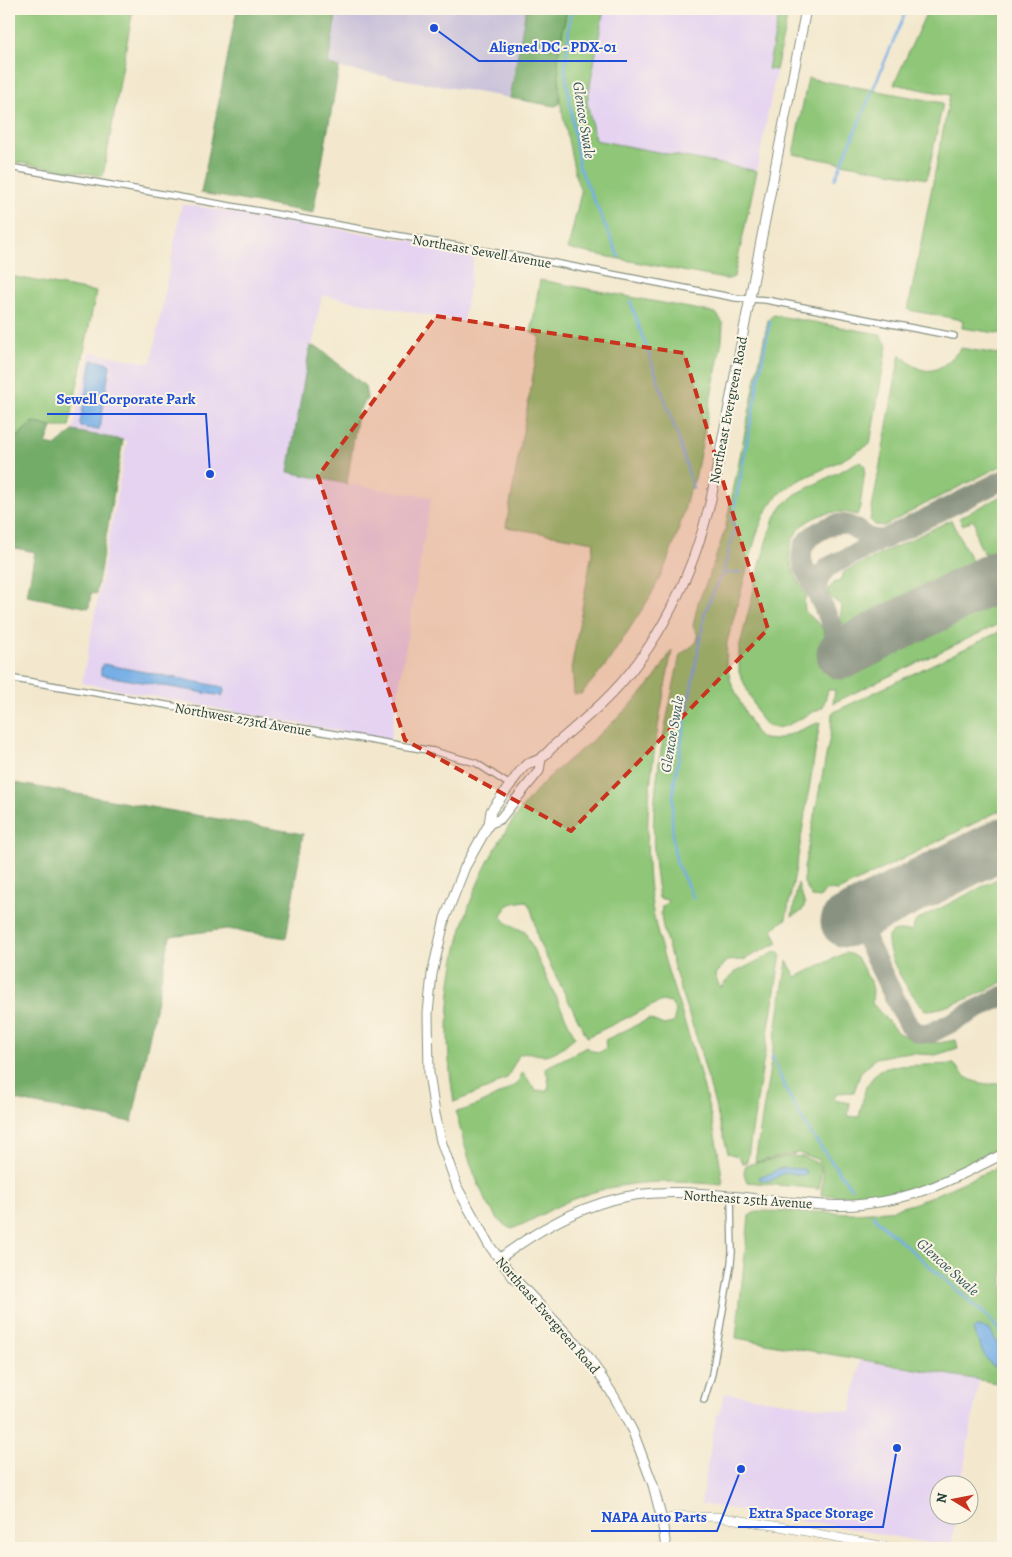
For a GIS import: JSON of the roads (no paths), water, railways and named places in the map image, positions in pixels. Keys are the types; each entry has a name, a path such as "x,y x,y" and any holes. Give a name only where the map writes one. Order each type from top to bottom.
{"main road":[{"name":"Northeast Evergreen Road","path":"666,1548 662,1520 653,1485 640,1449 616,1398 587,1355 499,1259 478,1227 458,1189 441,1140 429,1073 427,1032 432,974 445,918 465,867 489,824 491,811 527,765 541,759 602,702 631,671 655,637 679,593 698,546 706,518 806,9"},
{"name":"Northeast Evergreen Road","path":"489,824 500,819 539,771 541,759"},
{"name":"Northeast 25th Avenue","path":"499,1259 551,1224 581,1210 611,1201 657,1193 686,1193 834,1205 882,1202 930,1189 1003,1154"}],"street":[{"name":"Northeast Sewell Avenue","path":"9,167 548,262 724,296 766,300 954,336"},
{"name":"Northwest 273rd Avenue","path":"9,678 433,751 476,763 510,785"},
{"path":"704,1400 712,1374 731,1264 730,1197"},
{"path":"662,1520 679,1516 719,1518 777,1526 858,1545 893,1548"}],"water":[{"path":"92,360 106,362 110,365 98,430 81,427 80,423"},
{"path":"103,664 223,687 224,691 222,696 101,675"},
{"path":"782,1168 803,1169 807,1172 806,1175 786,1173 772,1180 759,1179 758,1177 772,1173"},
{"path":"976,1327 990,1330 1003,1356 1003,1372 997,1370 985,1356 973,1330"}],"waterway":[{"name":"Glencoe Swale","path":"571,9 565,69 579,166 619,257"},
{"path":"835,179 907,9"},
{"name":"Glencoe Swale","path":"630,301 678,437 693,488"},
{"name":"Glencoe Swale","path":"694,899 677,864 673,843 674,784 705,612 724,569 735,528 732,520 770,321"},
{"name":"Glencoe Swale","path":"722,574 742,572"},
{"name":"Glencoe Swale","path":"772,1056 788,1094 809,1131 851,1188"},
{"name":"Glencoe Swale","path":"873,1215 989,1318 1003,1338"}],"place":[{"name":"Aligned DC - PDX-01","path":"434,28"},
{"name":"Sewell Corporate Park","path":"210,474"},
{"name":"Extra Space Storage","path":"897,1448"},
{"name":"NAPA Auto Parts","path":"741,1469"}]}
